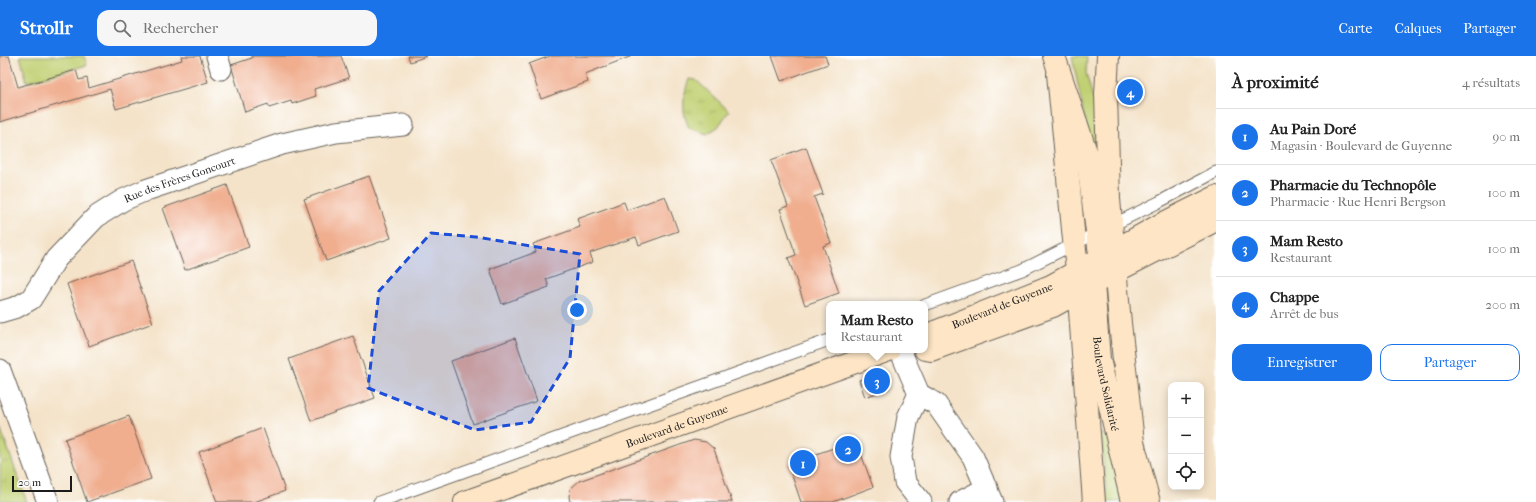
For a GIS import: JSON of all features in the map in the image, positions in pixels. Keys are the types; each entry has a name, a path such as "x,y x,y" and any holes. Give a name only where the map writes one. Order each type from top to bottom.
{"main road":[{"name":"Boulevard Solidarité","path":"1105,229 1108,56"},
{"name":"Boulevard Solidarité","path":"1056,65 1087,155 1105,229 1134,442 1149,502"},
{"name":"Boulevard Solidarité","path":"1056,65 1074,243 1132,502"},
{"path":"1083,282 1110,260 1216,197"},
{"path":"1110,260 1216,220"},
{"name":"Boulevard Solidarité","path":"1083,282 1089,440 1094,502"},
{"name":"Boulevard de Guyenne","path":"928,335 1051,286 1083,282"},
{"name":"Boulevard de Guyenne","path":"928,350 1053,306 1083,282"},
{"name":"Boulevard de Guyenne","path":"465,502 881,353"},
{"path":"1084,502 1089,440"}],"street":[{"name":"Rue des Frères Goncourt","path":"0,312 17,307 31,299 61,253 96,217 123,200 146,190 282,144 336,132 402,125"},
{"path":"901,353 919,394 936,404 973,457 990,495 960,502"},
{"path":"0,370 48,502"},
{"path":"919,394 908,417 900,457 905,482 920,502"}],"lane":[{"path":"928,304 1022,270 1216,172"},
{"path":"379,502 826,341"}],"highlighted area":[{"path":"431,233 476,237 580,254 570,358 531,422 475,430 368,388 379,291"}],"green space":[{"path":"20,56 84,56 87,65 27,82"},
{"path":"1072,56 1087,56 1086,73 1095,106 1096,154 1092,154"},
{"path":"689,79 696,80 729,111 718,127 707,134 689,128 686,122 684,104 685,91"},
{"path":"0,427 27,502 0,502"},
{"path":"1101,433 1108,436 1124,502 1107,502"}],"building":[{"path":"0,56 9,56 18,87 76,70 79,80 87,78 89,88 182,60 181,56 200,56 208,82 116,109 110,89 0,122"},
{"path":"252,56 341,56 349,78 314,89 316,96 292,104 291,101 269,108 268,104 245,112 231,65 252,58"},
{"path":"408,56 427,56 410,62"},
{"path":"550,56 632,56 585,74 588,82 541,99 529,64"},
{"path":"772,56 825,56 828,64 781,81"},
{"path":"1129,85 1134,85 1134,98 1129,98"},
{"path":"806,147 823,194 814,197 831,243 823,246 839,293 805,305 788,258 796,255 780,209 788,206 771,160"},
{"path":"369,176 391,238 326,261 304,199"},
{"path":"227,185 249,247 185,270 163,208"},
{"path":"665,196 678,231 639,245 636,237 590,253 593,262 546,279 549,287 502,304 490,269 536,252 533,244 580,227 577,219 624,202 627,210"},
{"path":"131,261 153,323 89,346 67,284"},
{"path":"353,336 375,398 311,421 289,359"},
{"path":"515,338 537,401 473,424 451,361"},
{"path":"883,372 889,389 865,397 859,380"},
{"path":"129,416 151,479 87,502 65,439"},
{"path":"263,428 285,491 254,502 217,502 199,452"},
{"path":"694,440 706,442 714,449 732,502 570,502 570,489 579,481"},
{"path":"856,440 873,487 833,502 801,502 788,464"}],"place":[{"name":"Chappe","path":"1130,92"},
{"name":"Mam Resto","path":"877,381"},
{"name":"Pharmacie du Technopôle","path":"848,449"},
{"name":"Au Pain Doré","path":"803,463"}]}
